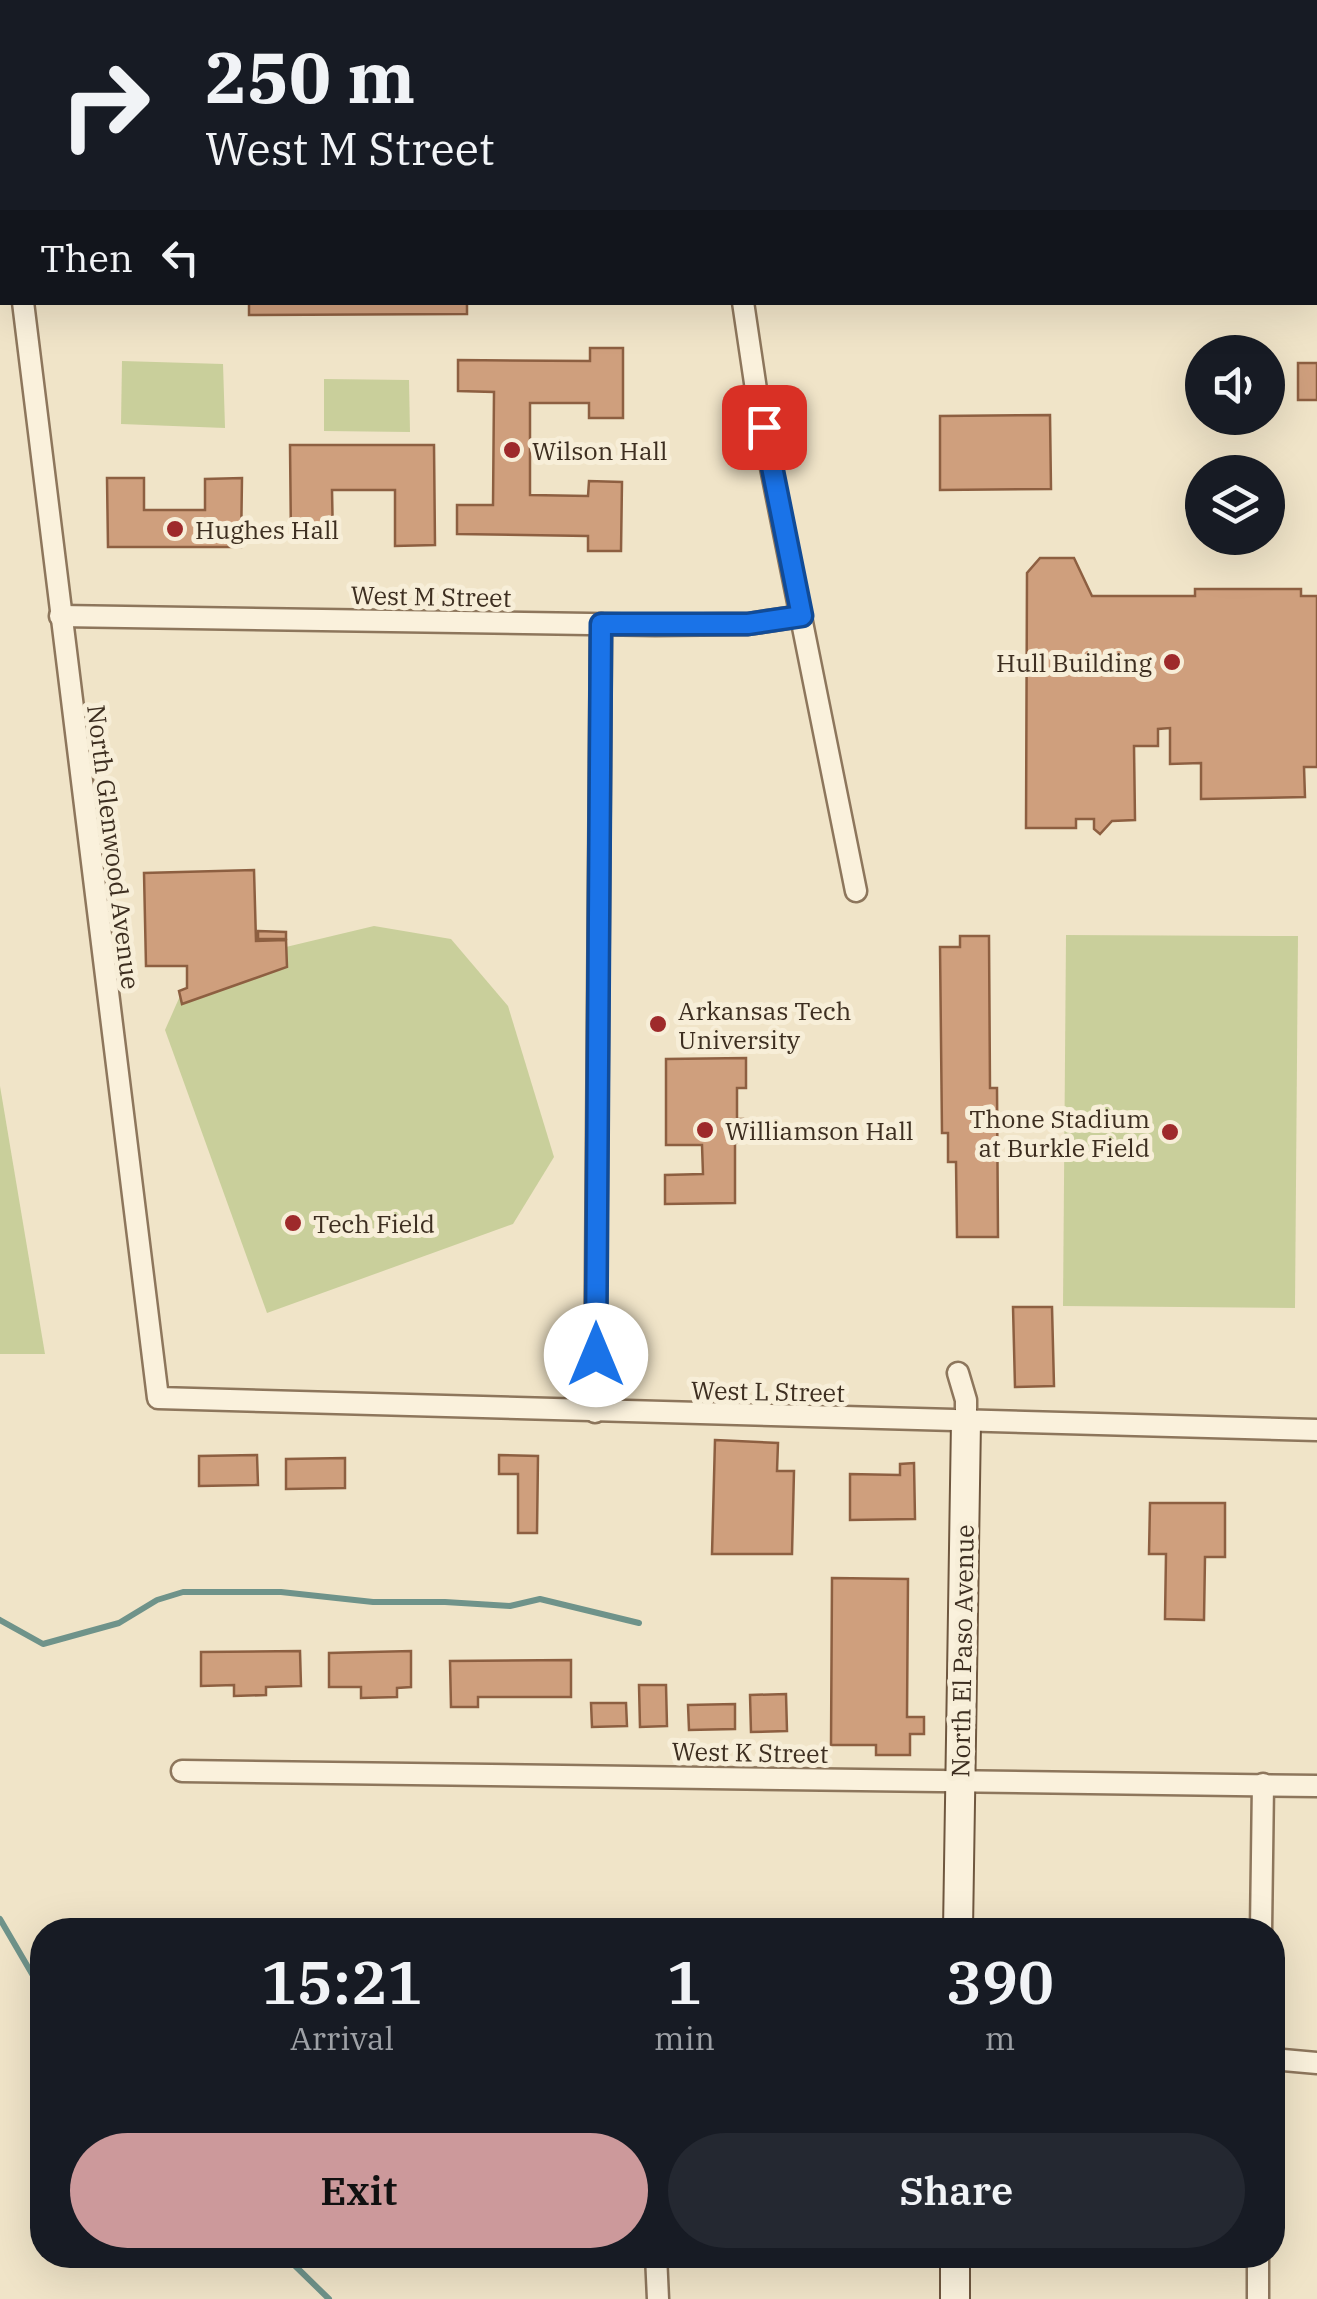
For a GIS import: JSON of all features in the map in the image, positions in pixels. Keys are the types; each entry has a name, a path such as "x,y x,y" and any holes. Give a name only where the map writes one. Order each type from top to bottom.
{"street":[{"name":"North Glenwood Avenue","path":"24,305 158,1398"},
{"path":"743,305 758,402 856,891"},
{"name":"West M Street","path":"60,616 601,624 748,624 802,616"},
{"path":"595,1412 601,624"},
{"name":"North El Paso Avenue","path":"958,1373 966,1400 958,1918"},
{"name":"West L Street","path":"158,1398 1317,1430"},
{"name":"West K Street","path":"182,1771 1317,1786"},
{"path":"1261,1918 1263,1784"},
{"path":"1285,2060 1317,2063"},
{"path":"657,2268 658,2299"},
{"path":"955,2268 955,2299"},
{"path":"1258,2268 1258,2299"}],"green space":[{"path":"122,361 223,364 225,428 121,424"},
{"path":"324,379 409,380 410,432 324,431"},
{"path":"374,926 451,939 508,1006 554,1157 513,1224 267,1313 165,1030 180,996 265,952"},
{"path":"1066,935 1298,936 1295,1308 1063,1306"},
{"path":"0,1086 45,1354 0,1354"}],"building":[{"path":"249,305 467,305 467,314 249,315"},
{"name":"Wilson Hall","path":"590,348 623,348 623,418 589,418 589,403 530,403 530,495 588,496 589,481 622,482 621,551 588,551 588,536 457,534 457,505 493,505 494,392 458,391 458,360 590,361"},
{"path":"1298,363 1317,363 1317,400 1298,400"},
{"path":"1050,415 1051,489 940,490 940,416"},
{"path":"290,445 434,445 435,545 395,546 395,490 332,490 333,541 291,541"},
{"name":"Hughes Hall","path":"107,478 144,478 144,510 205,510 205,479 242,478 241,547 108,547"},
{"name":"Hull Building","path":"1040,558 1074,558 1092,596 1195,596 1195,589 1301,589 1301,596 1317,596 1317,767 1304,767 1305,797 1201,799 1201,763 1170,764 1170,728 1158,729 1158,746 1134,746 1135,820 1112,821 1100,834 1094,829 1094,819 1076,819 1076,828 1026,828 1027,573"},
{"path":"254,870 256,941 286,940 287,967 182,1004 179,991 187,988 187,966 146,966 144,873"},
{"path":"258,931 286,932 286,939 258,939"},
{"path":"960,936 989,936 990,1088 997,1088 998,1237 957,1237 956,1162 948,1162 948,1133 942,1133 940,947 960,947"},
{"name":"Williamson Hall","path":"746,1058 746,1088 737,1088 737,1119 743,1119 743,1142 735,1142 735,1203 665,1204 665,1175 703,1174 702,1145 666,1145 666,1059"},
{"path":"1013,1307 1052,1307 1054,1386 1015,1387"},
{"path":"715,1440 778,1443 777,1471 794,1471 792,1554 712,1554"},
{"path":"257,1455 258,1485 199,1486 199,1456"},
{"path":"499,1455 538,1456 537,1533 518,1533 518,1474 499,1474"},
{"path":"345,1458 345,1488 286,1489 286,1459"},
{"path":"914,1463 915,1519 850,1520 850,1474 900,1475 900,1464"},
{"path":"1150,1503 1225,1503 1225,1557 1205,1557 1204,1620 1165,1619 1166,1554 1149,1554"},
{"path":"832,1578 908,1579 907,1717 924,1717 924,1734 910,1734 910,1755 876,1755 876,1745 831,1745"},
{"path":"300,1651 301,1686 266,1687 266,1695 234,1696 234,1685 201,1686 201,1652"},
{"path":"411,1651 411,1687 397,1688 397,1697 361,1698 361,1687 329,1687 329,1653"},
{"path":"571,1660 571,1697 478,1697 478,1707 451,1707 450,1661"},
{"path":"639,1685 666,1685 667,1726 640,1727"},
{"path":"786,1694 787,1731 751,1732 750,1695"},
{"path":"591,1703 626,1703 627,1726 592,1727"},
{"path":"735,1704 735,1729 689,1730 688,1705"}],"waterway":[{"path":"0,1620 43,1644 119,1623 157,1600 183,1592 281,1592 373,1602 510,1606 540,1599 639,1623"},
{"path":"0,1919 30,1970"},
{"path":"297,2268 329,2299"}],"place":[{"name":"Wilson Hall","path":"512,450"},
{"name":"Hughes Hall","path":"175,529"},
{"name":"Hull Building","path":"1172,662"},
{"name":"Arkansas Tech University","path":"658,1024"},
{"name":"Williamson Hall","path":"705,1130"},
{"name":"Thone Stadium at Burkle Field","path":"1170,1132"},
{"name":"Tech Field","path":"293,1223"}],"route":[{"path":"596,1355 601,624 748,624 802,616 764,427"}]}
